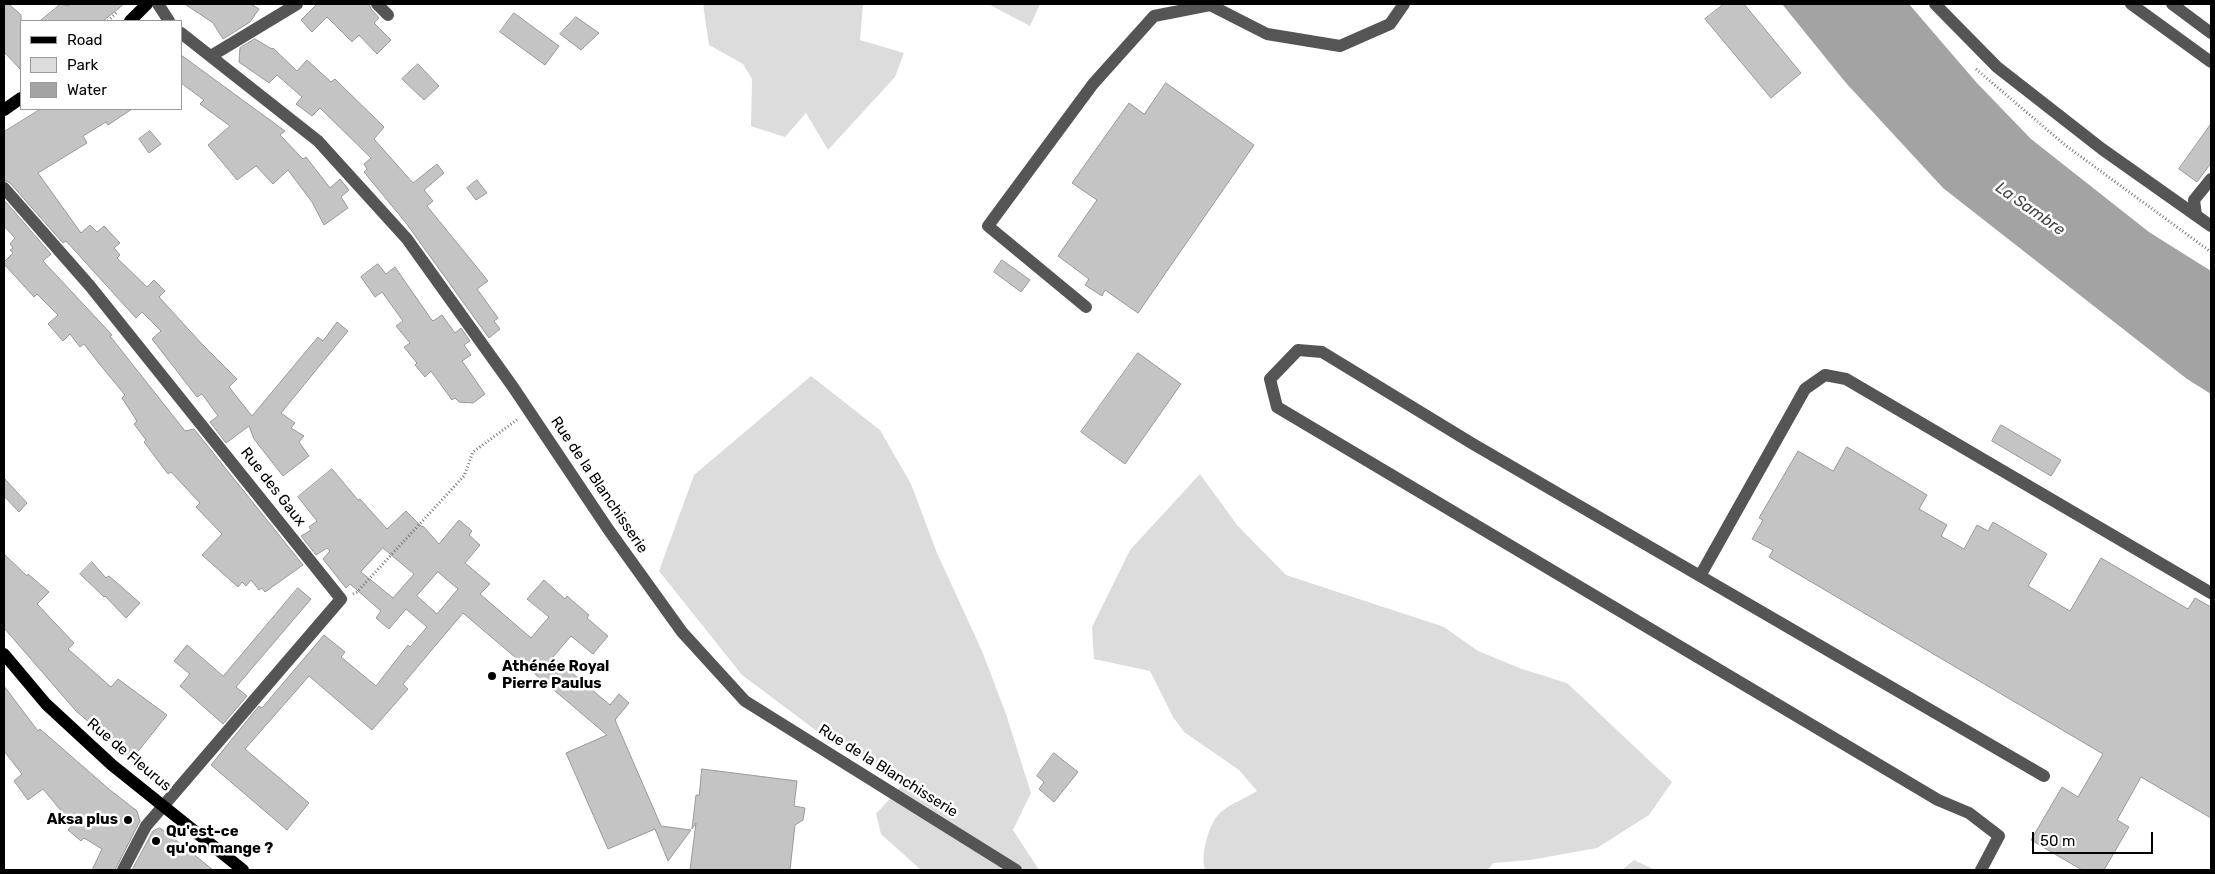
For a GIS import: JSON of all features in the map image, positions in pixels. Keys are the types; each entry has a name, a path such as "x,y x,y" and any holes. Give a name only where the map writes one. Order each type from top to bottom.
{"main road":[{"path":"131,20 147,4"},
{"path":"4,110 20,99"},
{"name":"Rue de Fleurus","path":"4,654 46,704 112,766 242,870"}],"street":[{"path":"158,4 168,20"},
{"path":"211,56 297,4"},
{"path":"377,4 388,15"},
{"path":"1086,307 988,226 1093,84 1154,16 1210,5 1267,34 1340,46 1390,24 1404,4"},
{"path":"1935,4 1997,67 2102,149 2211,226"},
{"path":"2131,4 2211,62"},
{"path":"2172,4 2211,33"},
{"name":"Rue de la Blanchisserie","path":"182,34 318,141 407,238 530,412 608,529 682,632 745,701 1016,870"},
{"path":"2196,215 2194,200 2211,179"},
{"name":"Rue des Gaux","path":"4,188 90,286 341,599"},
{"path":"1980,870 1998,836 1969,813 1938,800 1276,407 1270,379 1298,350 1322,352 1473,444 2044,776"},
{"path":"1700,576 1805,389 1825,375 1846,379 2211,593"},
{"path":"122,870 146,826 341,599"}],"path":[{"path":"341,599 358,592 450,493 464,476 473,452 530,412"}],"green space":[{"path":"703,4 863,4 860,40 904,53 895,77 828,150 806,113 785,137 751,126 752,79 743,64 709,45"},
{"path":"988,4 1040,4 1030,26"},
{"path":"811,376 880,430 911,484 937,553 982,651 1006,714 1031,793 1013,830 1039,870 921,870 881,834 876,814 905,782 899,776 834,744 742,675 659,571 694,475"},
{"path":"1200,474 1237,525 1286,575 1444,627 1478,651 1522,669 1567,683 1672,782 1649,815 1597,848 1530,860 1493,863 1488,870 1205,870 1205,847 1213,822 1230,805 1257,791 1239,770 1184,732 1173,717 1150,671 1094,659 1092,627 1130,550"},
{"path":"1634,860 1655,870 1622,870"}],"water":[{"name":"La Sambre","path":"1782,4 1909,4 1976,82 2031,139 2149,232 2211,271 2211,394 2187,379 1943,188 1846,83"}],"building":[{"path":"4,4 9,4 21,15 20,69 4,52"},
{"path":"61,4 68,6 71,4 124,4 104,20 41,20"},
{"path":"185,4 251,4 259,9 250,22 223,39 213,23"},
{"path":"314,4 369,4 379,18 374,23 391,40 377,54 359,35 352,42 327,17 312,32 301,20 316,5"},
{"path":"1724,4 1744,4 1801,73 1771,98 1705,19"},
{"path":"514,13 559,46 545,65 500,32"},
{"path":"576,17 599,33 581,50 560,34"},
{"path":"255,39 273,48 297,71 307,60 331,82 335,79 384,127 374,139 413,183 437,164 444,173 424,190 433,201 427,206 488,281 477,289 498,318 494,321 500,329 489,338 406,223 364,172 367,169 364,164 371,158 320,108 312,116 296,104 302,97 277,75 269,83 239,62 240,48"},
{"path":"182,56 285,131 280,135 303,159 306,157 330,188 340,179 349,190 341,197 348,208 324,225 312,202 288,170 273,184 256,166 237,180 208,145 230,126 200,104 204,100 182,84"},
{"path":"418,64 439,86 424,100 402,79"},
{"path":"1166,83 1254,145 1138,313 1105,290 1102,296 1085,285 1089,279 1058,256 1097,200 1072,183 1129,103 1144,114"},
{"path":"39,110 130,110 108,125 106,122 83,136 87,143 38,173 81,233 90,225 97,232 104,226 120,243 114,248 120,255 117,258 147,287 154,280 165,291 159,297 237,379 229,387 252,416 318,337 323,341 337,322 348,331 281,413 295,423 291,428 304,436 299,442 309,456 283,476 254,439 249,426 226,443 210,422 218,416 202,394 197,397 152,339 161,331 142,312 136,318 66,241 63,243 10,183 4,180 4,132"},
{"path":"2211,124 2211,163 2197,182 2179,169"},
{"path":"150,131 161,144 149,153 139,139"},
{"path":"477,180 487,193 476,200 467,188"},
{"path":"4,200 51,254 43,261 112,335 110,336 185,431 194,429 303,565 265,592 262,588 259,590 251,580 246,586 242,582 238,587 202,555 222,534 196,507 200,503 171,472 168,474 144,442 146,440 134,424 137,421 122,398 125,395 84,344 80,347 70,334 63,341 48,324 58,315 37,294 34,297 4,264 13,253 10,250 13,248 10,244 15,238 4,226"},
{"path":"1002,260 1030,280 1021,292 994,272"},
{"path":"378,264 386,274 395,267 433,321 442,315 455,333 461,328 470,341 464,345 471,355 462,361 485,394 473,403 459,402 455,398 452,400 431,371 425,377 415,365 417,363 404,347 410,343 396,326 403,321 382,292 375,297 361,277"},
{"path":"1138,353 1181,384 1125,464 1081,432"},
{"path":"2001,425 2061,460 2051,476 1992,441"},
{"path":"1847,447 1927,495 1919,509 1947,525 1941,536 1964,549 1977,525 1988,531 1993,522 2047,554 2028,586 2070,611 2101,558 2188,609 2195,598 2211,607 2211,818 2141,777 2117,820 2129,827 2104,870 2082,870 2031,840 2062,787 2078,797 2103,754 1769,557 1773,550 1752,539 1763,520 1759,518 1798,451 1833,471"},
{"path":"332,469 358,500 360,499 387,529 406,511 439,544 459,520 472,531 469,535 480,545 465,563 490,584 480,594 531,638 549,617 527,599 544,580 565,599 567,596 589,615 587,618 608,636 593,654 571,636 553,657 610,705 619,694 629,703 615,720 661,826 691,830 668,861 655,829 608,849 566,753 607,735 463,613 403,684 408,689 372,730 309,676 245,749 309,803 287,830 211,765 259,706 262,708 324,635 345,652 341,657 376,686 408,645 410,647 427,627 406,609 389,629 376,618 381,611 350,584 346,588 323,559 330,551 327,548 316,555 301,536 311,530 309,527 317,521 298,497","holes":["383,548 414,574 393,598 361,572","438,572 458,589 437,614 417,596"]},
{"path":"4,478 27,503 19,512 4,496"},
{"path":"4,554 27,576 28,574 49,592 37,604 74,643 68,649 111,687 118,679 167,715 132,759 76,711 4,628"},
{"path":"92,562 106,578 109,576 140,603 126,618 80,574"},
{"path":"298,588 311,599 236,687 247,696 223,724 180,686 190,674 174,661 187,645 223,676"},
{"path":"4,686 38,731 40,729 137,811 140,821 115,870 92,870 102,849 84,838 81,841 68,830 74,823 43,789 28,800 14,781 22,774 4,751"},
{"path":"1054,753 1078,772 1054,802 1039,789 1044,782 1037,776"},
{"path":"702,769 797,781 794,806 805,808 803,820 795,825 790,870 690,870 696,823 692,829 696,795 699,795"},
{"path":"160,828 213,870 132,870 153,831"}],"place":[{"name":"Athénée Royal Pierre Paulus","path":"492,676"},
{"name":"Aksa plus","path":"128,820"},
{"name":"Qu'est-ce qu'on mange ?","path":"156,841"}]}
